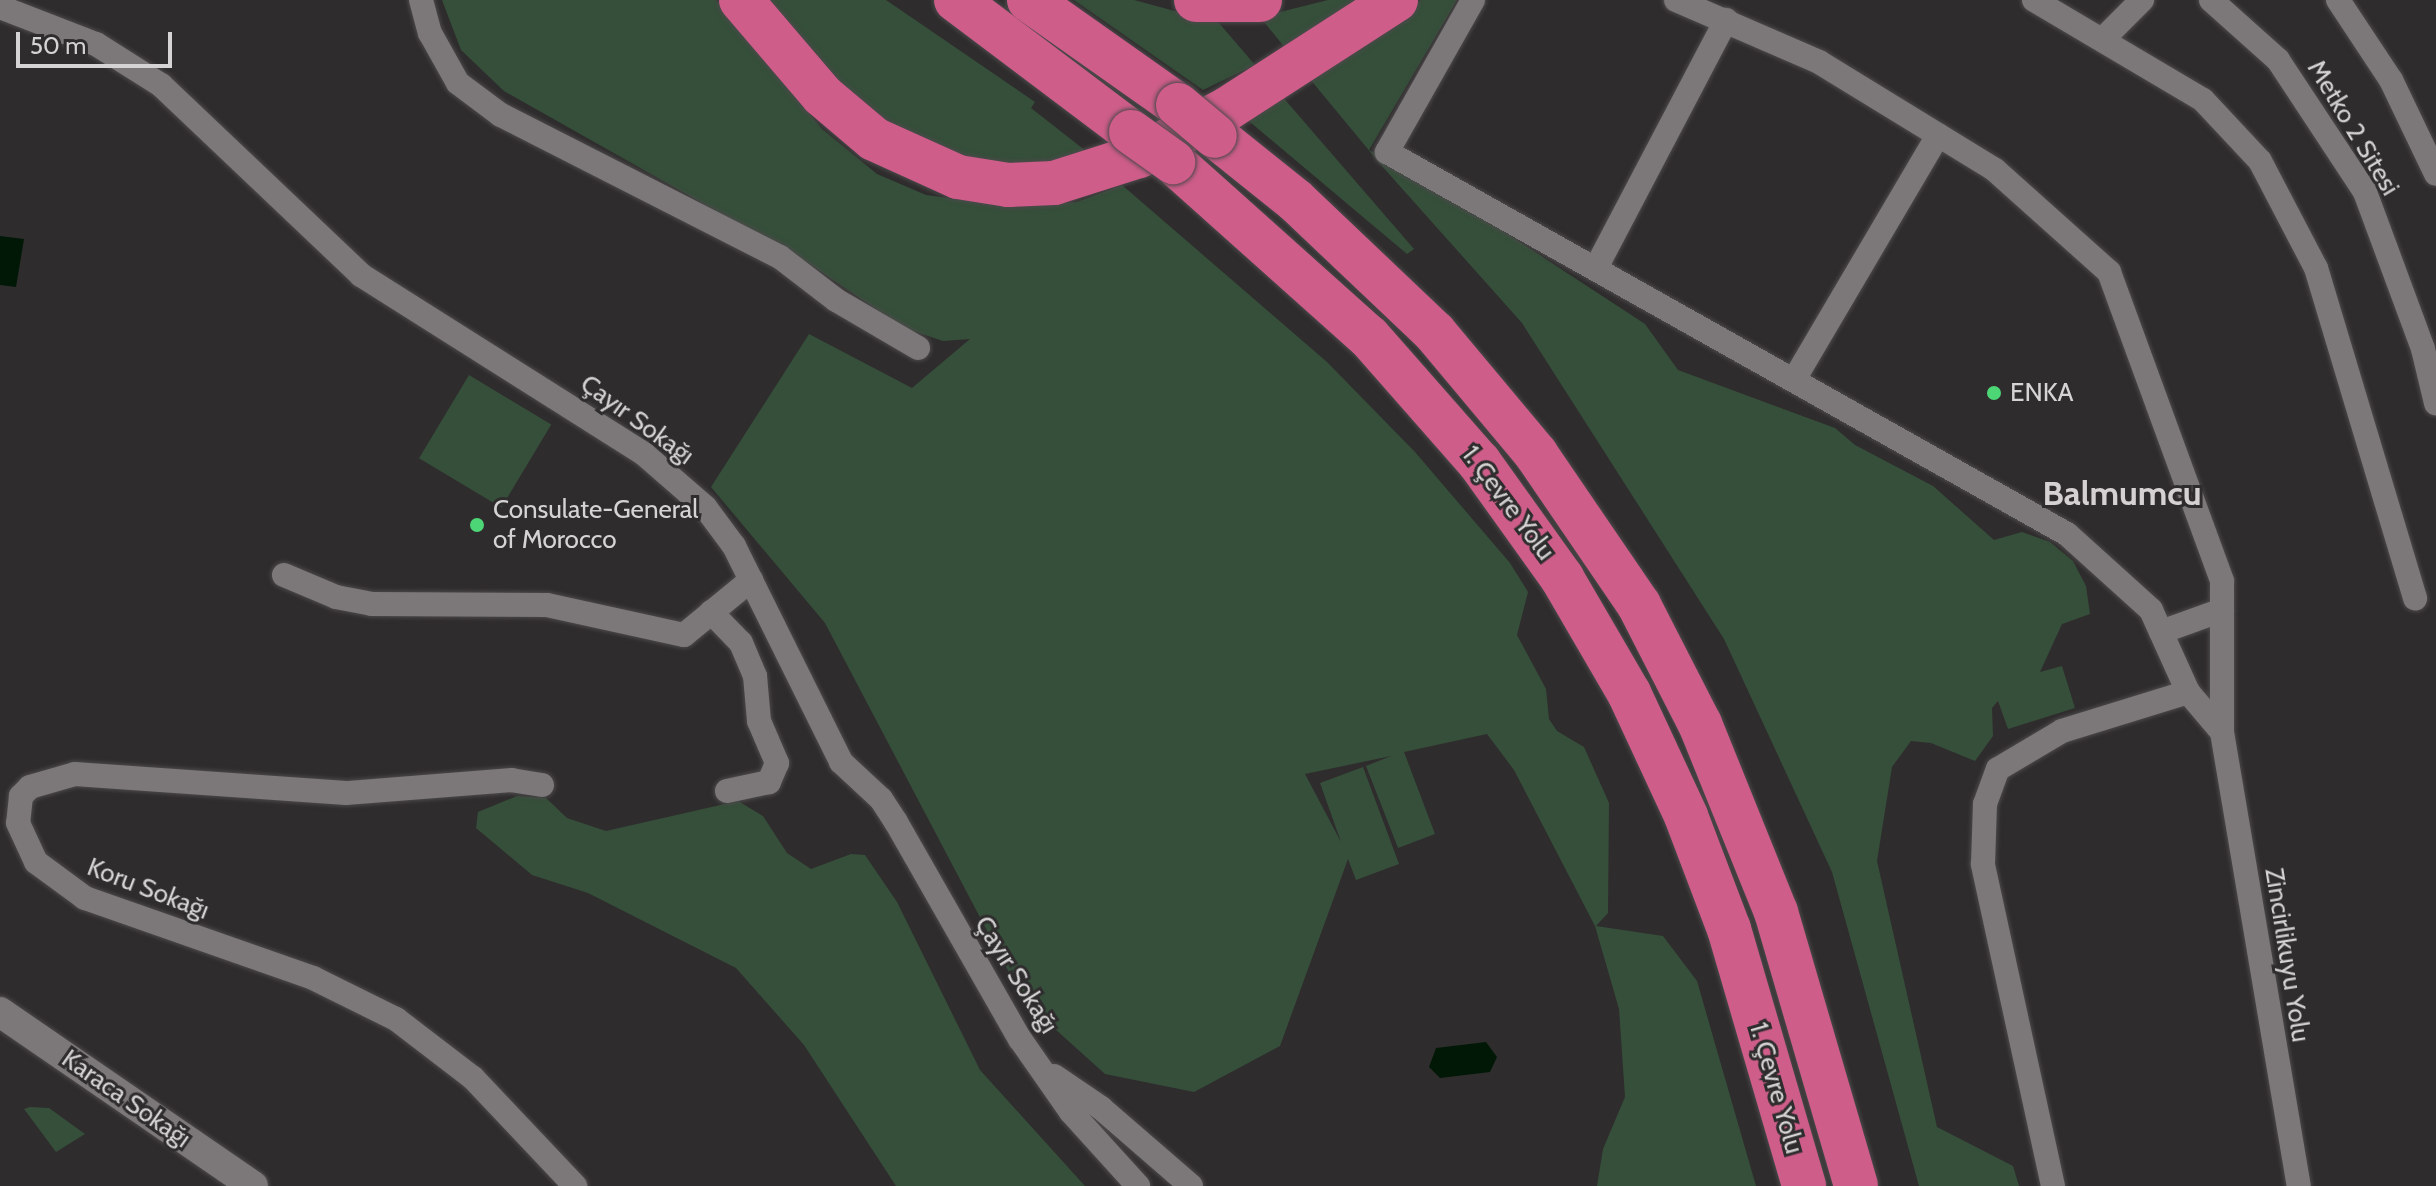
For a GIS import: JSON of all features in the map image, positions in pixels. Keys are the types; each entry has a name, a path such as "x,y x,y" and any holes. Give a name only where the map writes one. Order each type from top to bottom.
{"highway":[{"path":"741,0 822,95 874,139 958,177 1008,185 1054,183 1139,156 1227,109 1396,0"},
{"name":"1. Çevre Yolu","path":"956,0 1173,162 1330,298 1409,379 1531,530 1578,603 1646,728 1705,863 1738,957 1804,1186"},
{"name":"1. Çevre Yolu","path":"1029,0 1178,105 1295,200 1435,333 1536,454 1639,605 1700,724 1776,912 1856,1186"},
{"path":"1196,0 1260,0"}],"street":[{"path":"421,0 430,33 458,83 501,115 780,257 894,339 918,348"},
{"path":"1473,0 1387,152 1597,266 2067,534 2151,610 2188,692 2222,732"},
{"path":"1676,0 1819,62 1938,135 1795,378"},
{"path":"2034,0 2104,38 2203,100 2260,161 2316,268 2415,599"},
{"path":"2104,38 2142,0"},
{"name":"Metko 2 Sitesi","path":"2211,0 2278,60 2365,192 2423,349 2436,403"},
{"name":"Metko 2 Sitesi","path":"2338,0 2391,80 2436,174"},
{"name":"Çayır Sokağı","path":"0,7 96,44 161,85 361,275 644,454 705,507 751,580 821,731 841,762 881,799 988,991 1071,1112 1138,1186"},
{"path":"1597,266 1726,20"},
{"name":"Zincirlikuyu Yolu","path":"1938,135 1995,170 2109,272 2222,581 2222,732 2299,1186"},
{"path":"284,575 336,597 372,604 547,605 613,617 671,635 684,635 751,580"},
{"path":"2161,632 2222,610"},
{"path":"711,612 741,643 755,676 759,721 777,763 769,782 727,791"},
{"path":"2053,1186 1983,864 1985,804 1998,769 2062,731 2188,692"},
{"name":"Koru Sokağı","path":"542,785 512,780 346,793 75,774 30,787 21,796 18,823 36,862 85,898 313,978 396,1019 473,1078 575,1186"},
{"name":"Karaca Sokağı","path":"0,1012 248,1185"},
{"name":"Çayır Sokağı","path":"1042,1068 1101,1108 1191,1186"}],"shaded area":[{"path":"442,0 716,0 822,129 877,174 926,195 1009,206 1077,202 1122,185 1327,362 1415,452 1510,563 1528,592 1517,635 1546,689 1549,719 1557,731 1584,747 1609,803 1608,913 1596,926 1663,936 1697,981 1756,1186 1597,1186 1603,1149 1625,1097 1619,1009 1595,926 1514,770 1487,734 1404,752 1435,834 1398,848 1366,766 1391,756 1305,774 1341,842 1320,783 1363,767 1399,864 1356,880 1348,859 1280,1046 1194,1092 1105,1074 1024,1001 825,623 711,487 809,334 912,388 970,339 943,341 904,328 808,263 504,91 461,50"},
{"path":"765,0 886,0 1035,102 1031,108 1091,155 1057,164 967,167 868,119"},
{"path":"1074,0 1134,0 1219,23 1255,65 1203,90"},
{"path":"1328,0 1357,0 1286,49 1260,17"},
{"path":"1421,0 1457,0 1369,150 1419,176 1645,324 1678,370 1835,428 1855,445 1933,486 1994,540 2022,532 2050,542 2073,561 2086,586 2090,614 2062,624 2040,672 2062,666 2075,708 2008,729 1998,701 1992,708 1993,736 1975,761 1931,743 1911,741 1892,767 1877,861 1937,1127 2013,1166 2019,1186 1919,1186 1832,872 1724,639 1522,323 1381,165 1305,73"},
{"path":"1281,95 1414,249 1407,254 1244,117"},
{"path":"0,236 24,239 16,287 0,285"},
{"path":"469,375 551,424 501,508 419,458"},
{"path":"517,796 546,798 567,818 606,831 738,801 763,816 787,853 811,869 851,854 865,855 897,902 980,1070 1085,1186 896,1186 804,1045 736,968 588,893 532,875 476,828 478,812"},
{"path":"1486,1042 1497,1057 1490,1072 1440,1078 1429,1067 1436,1048"},
{"path":"49,1108 85,1134 56,1152 24,1109"}],"place":[{"name":"ENKA","path":"1994,393"},
{"name":"Consulate-General of Morocco","path":"477,525"}],"district":[{"name":"Balmumcu","path":"2122,494"}]}
